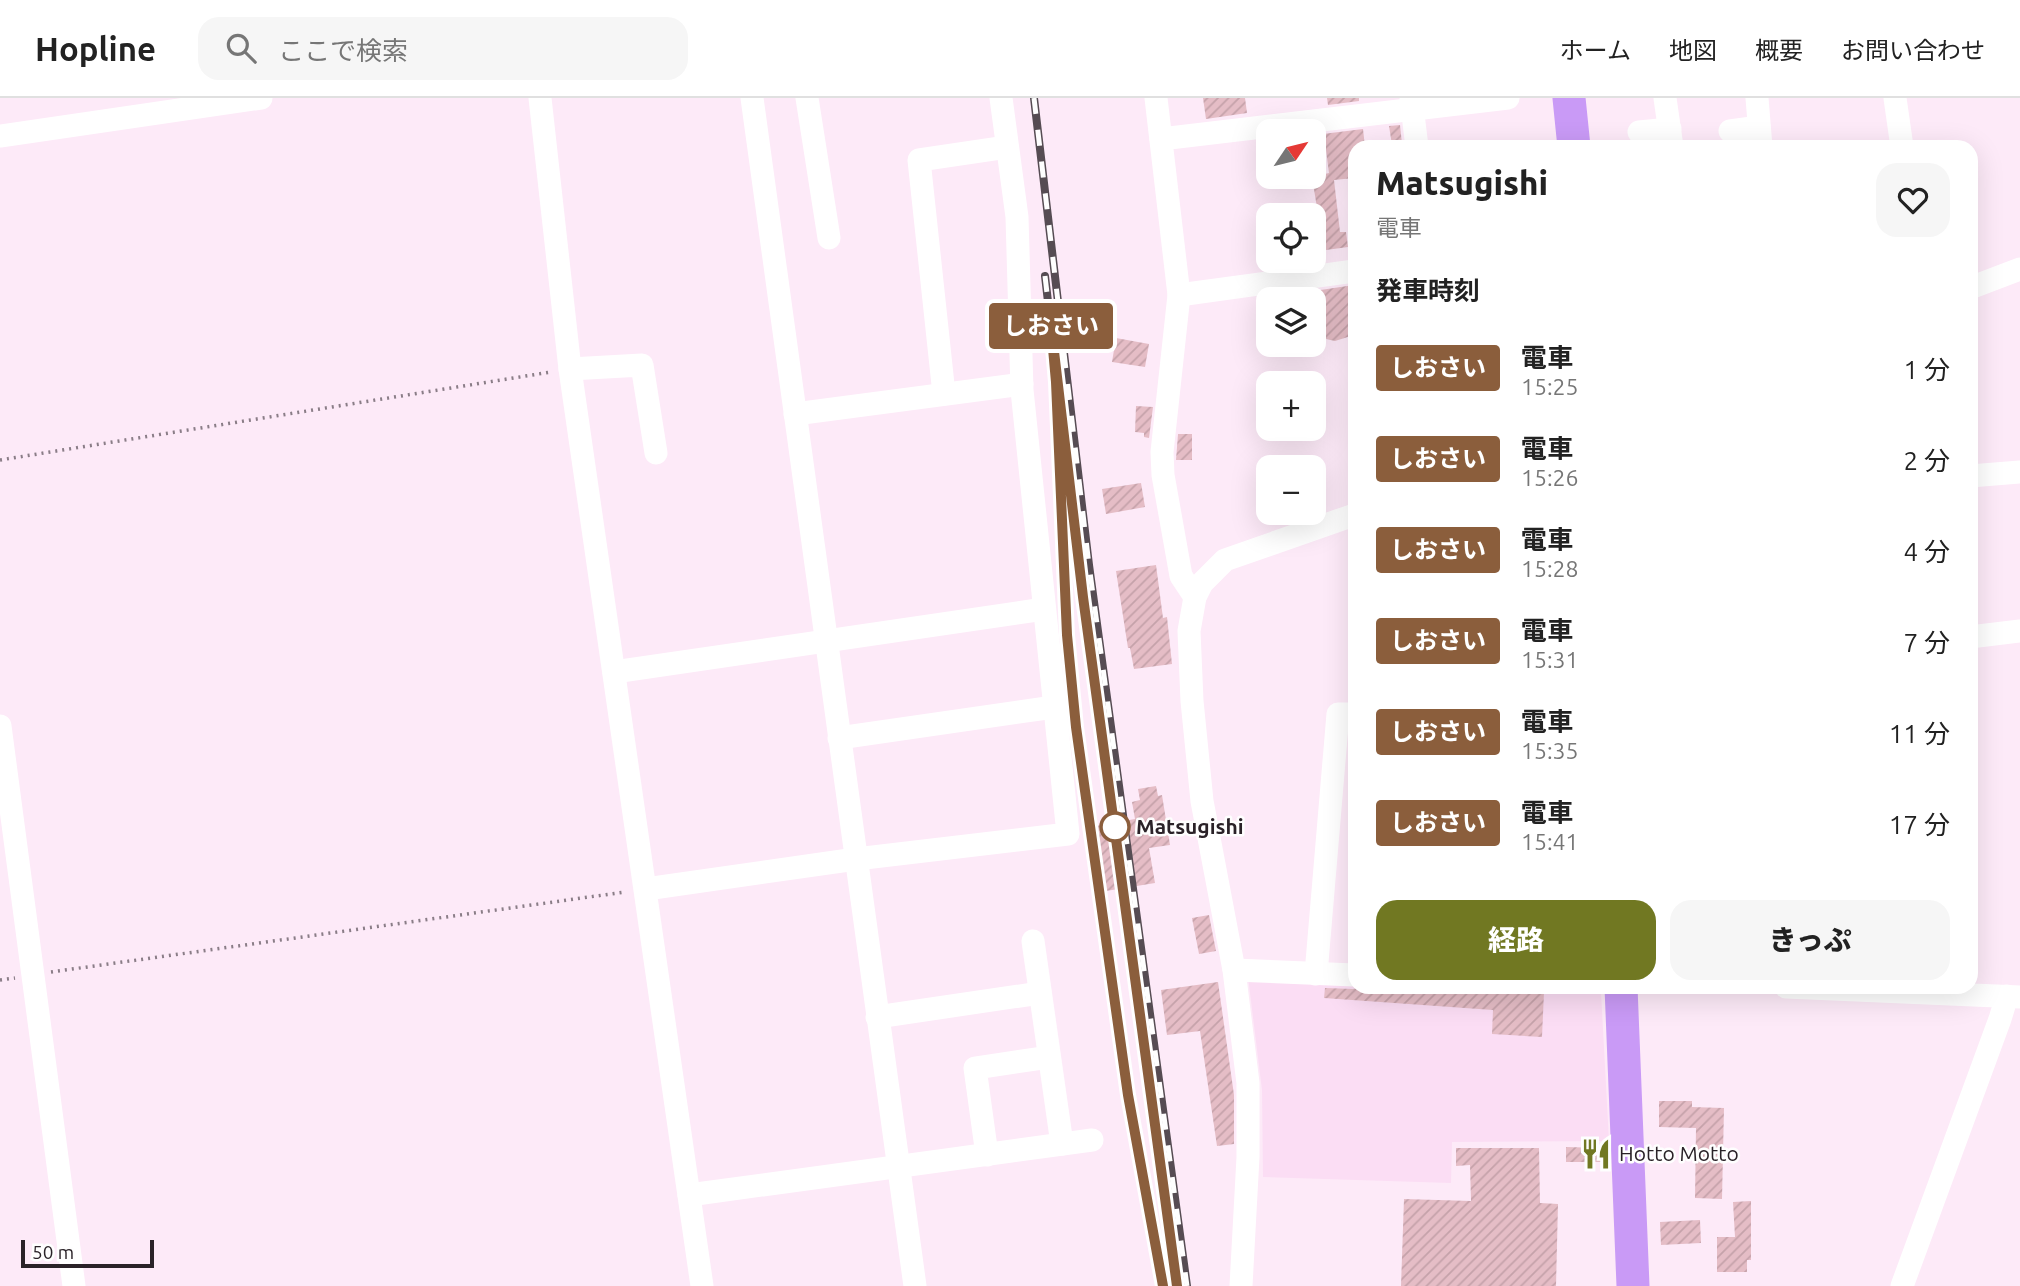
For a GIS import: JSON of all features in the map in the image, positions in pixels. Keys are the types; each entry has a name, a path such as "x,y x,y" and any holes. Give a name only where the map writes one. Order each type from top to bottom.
{"highway":[{"path":"1569,98 1573,140"},
{"path":"1621,994 1620,1169 1633,1286"}],"street":[{"path":"0,136 261,98"},
{"path":"540,98 570,369 702,1286"},
{"path":"752,98 915,1286"},
{"path":"807,98 829,238"},
{"path":"646,889 856,859 1068,834 1022,384 1017,217 1001,98"},
{"path":"1156,98 1179,295 1162,452 1163,475 1181,576 1195,597"},
{"path":"1161,139 1412,104 1508,98"},
{"path":"1639,132 1671,138 1665,98"},
{"path":"1730,131 1760,137 1757,98"},
{"path":"1895,98 1901,140"},
{"path":"1412,104 1416,140"},
{"path":"944,394 919,160 1007,147"},
{"path":"1978,285 2020,269"},
{"path":"1179,295 1348,272"},
{"path":"570,369 642,365 656,453"},
{"path":"795,414 1022,384"},
{"path":"1978,475 2020,472"},
{"path":"1241,1286 1248,1157 1248,1083 1234,971 1202,801 1192,701 1189,631 1195,597 1202,583 1225,560 1348,517"},
{"path":"614,672 1044,609"},
{"path":"1978,635 2020,631"},
{"path":"839,738 1054,707"},
{"path":"1317,974 1338,714 1348,714"},
{"path":"0,726 74,1286"},
{"path":"1033,941 1062,1144"},
{"path":"1234,971 1348,975"},
{"path":"877,1017 1040,993"},
{"path":"1902,1286 1996,1032 2013,997 1945,994"},
{"path":"987,1155 975,1068 1049,1057"},
{"path":"689,1195 1092,1140"}],"path":[{"path":"0,460 570,369"},
{"path":"0,980 646,889"}],"shaded area":[{"path":"1248,977 1348,981 1348,994 1601,994 1609,1141 1452,1142 1451,1183 1263,1177 1262,1090"}],"building":[{"path":"1203,98 1245,98 1247,113 1206,119"},
{"path":"1327,98 1359,98 1359,101 1328,105"},
{"path":"1400,125 1402,140 1391,140 1389,126"},
{"path":"1363,129 1364,140 1348,140 1348,179 1334,180 1340,232 1346,232 1348,247 1326,250 1326,203 1316,203 1314,189 1326,189 1326,174 1329,173 1326,134"},
{"path":"1348,286 1348,337 1335,341 1326,339 1326,289"},
{"path":"1116,338 1149,344 1145,367 1112,362"},
{"path":"1136,406 1153,407 1149,438 1144,437 1144,433 1135,432"},
{"path":"1178,434 1192,434 1192,460 1176,460"},
{"path":"1141,483 1145,507 1106,514 1102,489"},
{"path":"1156,565 1163,618 1167,617 1172,664 1134,669 1128,648 1116,571"},
{"path":"1156,786 1158,796 1162,795 1170,845 1149,848 1155,883 1106,891 1096,826 1135,819 1132,802 1140,800 1138,789"},
{"path":"1209,915 1216,951 1199,954 1192,918"},
{"path":"1218,982 1234,1095 1234,1144 1217,1146 1200,1031 1167,1035 1161,990"},
{"path":"1325,988 1348,989 1348,994 1544,994 1542,1037 1492,1034 1493,1010 1324,998"},
{"path":"1659,1101 1692,1101 1692,1107 1724,1108 1722,1199 1695,1198 1696,1128 1659,1127"},
{"path":"1566,1147 1603,1148 1603,1162 1566,1162"},
{"path":"1456,1148 1539,1148 1540,1203 1558,1204 1556,1286 1401,1286 1404,1199 1471,1201 1470,1165 1456,1166"},
{"path":"1751,1201 1751,1260 1747,1260 1747,1272 1717,1272 1717,1237 1735,1237 1733,1202"},
{"path":"1700,1220 1701,1243 1661,1245 1660,1222"}],"railway":[{"path":"1034,98 1089,565 1187,1286"},
{"path":"1045,276 1073,516"},
{"path":"1060,487 1067,635 1076,727 1128,1095 1163,1286"}],"train":[{"name":"しおさい","path":"1163,1286 1137,1154 1076,727 1067,635 1051,326 1083,597 1177,1286"}],"place":[{"name":"Matsugishi","path":"1115,827"},
{"name":"Hotto Motto","path":"1596,1154"}]}
